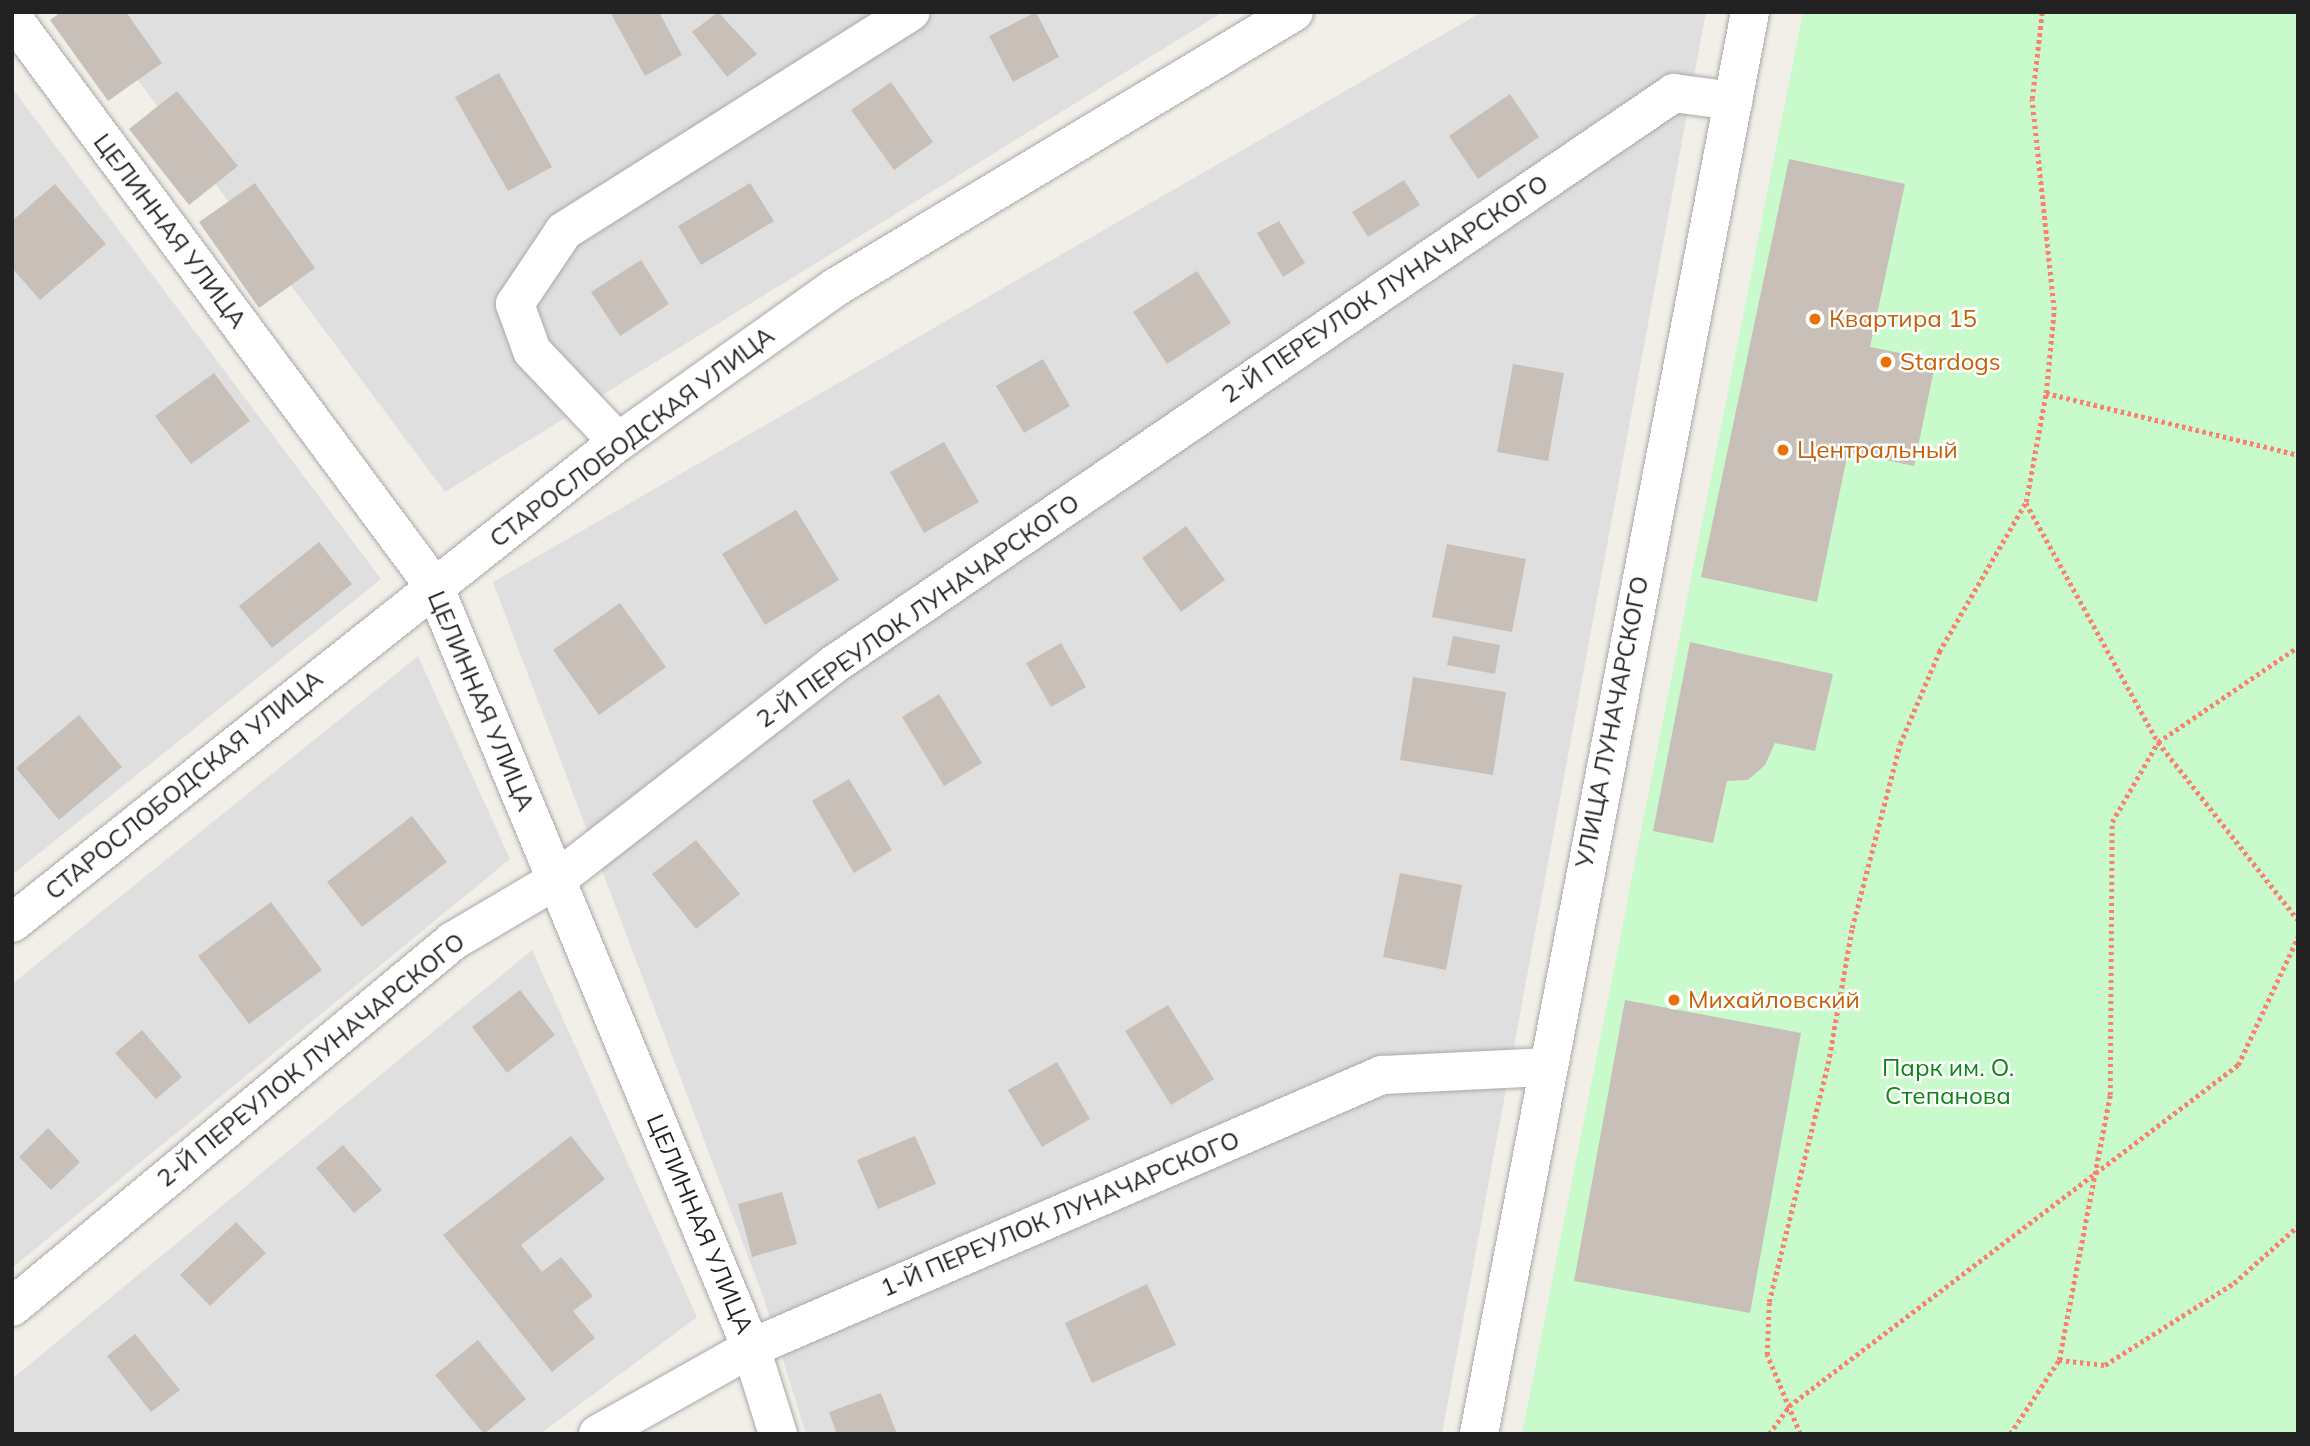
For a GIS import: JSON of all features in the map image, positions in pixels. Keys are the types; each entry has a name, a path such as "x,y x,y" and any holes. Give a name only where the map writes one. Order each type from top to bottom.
{"street":[{"path":"618,442 532,351 515,304 564,231 911,12"},
{"name":"СТАРОСЛОБОДСКАЯ УЛИЦА","path":"12,923 618,442 836,286 1252,23 1294,12"},
{"name":"УЛИЦА ЛУНАЧАРСКОГО","path":"1479,1434 1545,1067 1750,12"},
{"name":"ЦЕЛИННАЯ УЛИЦА","path":"12,17 434,586 751,1348 778,1434"},
{"name":"2-Й ПЕРЕУЛОК ЛУНАЧАРСКОГО","path":"12,1307 453,942 556,880 833,664 1674,93 1733,101"},
{"name":"1-Й ПЕРЕУЛОК ЛУНАЧАРСКОГО","path":"598,1434 619,1416 751,1348 1382,1075 1545,1067"}],"path":[{"path":"1800,1434 1767,1355 1769,1302 1893,770 1939,652 2026,502 2046,393 2054,310 2032,99 2042,12"},
{"path":"2046,393 2298,455"},
{"path":"2026,502 2158,742 2298,920"},
{"path":"2010,1434 2059,1360 2091,1177 2110,1095 2114,1032 2112,822 2158,742 2298,647"},
{"path":"1769,1434 1789,1406 2238,1065 2298,937"},
{"path":"2059,1360 2105,1364 2234,1283 2298,1226"}],"shaded area":[{"path":"87,12 1223,12 445,492"},
{"path":"1482,12 1706,12 1442,1434 806,1434 763,1296 493,582"},
{"path":"12,88 381,579 12,875"},
{"path":"418,656 510,859 12,1268 12,984"},
{"path":"532,950 697,1317 540,1434 12,1434 12,1379"}],"green space":[{"name":"Парк им. О. Степанова","path":"1803,12 2298,12 2298,1434 1522,1434"}],"building":[{"path":"61,12 126,12 162,63 108,101 50,20"},
{"path":"610,12 659,12 682,55 645,76"},
{"path":"718,12 757,54 727,77 692,32"},
{"path":"1036,12 1059,57 1013,82 989,36"},
{"path":"499,73 552,167 508,191 455,97"},
{"path":"891,82 933,142 894,170 851,110"},
{"path":"177,91 238,166 189,205 129,129"},
{"path":"1510,94 1539,137 1478,179 1449,136"},
{"path":"1789,159 1905,184 1870,347 1936,360 1914,466 1848,452 1817,602 1701,577"},
{"path":"1404,180 1420,205 1368,237 1352,212"},
{"path":"255,183 315,268 259,308 199,222"},
{"path":"750,183 774,221 701,265 678,226"},
{"path":"55,184 106,244 40,300 12,268 12,221"},
{"path":"1279,221 1305,263 1283,277 1257,233"},
{"path":"641,260 669,304 620,336 591,292"},
{"path":"1197,271 1231,323 1167,364 1133,312"},
{"path":"1043,359 1070,406 1024,433 996,386"},
{"path":"1513,364 1564,373 1548,461 1497,452"},
{"path":"214,373 250,421 191,464 155,416"},
{"path":"944,442 979,502 924,533 890,472"},
{"path":"796,510 839,580 765,625 722,554"},
{"path":"1186,526 1225,580 1181,612 1142,558"},
{"path":"319,542 352,584 272,648 239,606"},
{"path":"1447,544 1526,559 1512,632 1432,617"},
{"path":"620,603 666,667 599,715 553,650"},
{"path":"1453,636 1500,645 1495,674 1447,665"},
{"path":"1690,642 1833,674 1815,751 1775,743 1765,765 1748,780 1727,781 1713,843 1653,831"},
{"path":"1061,643 1086,687 1051,707 1026,663"},
{"path":"1413,677 1506,692 1493,775 1400,760"},
{"path":"939,694 982,763 944,786 902,717"},
{"path":"79,715 122,767 59,820 16,768"},
{"path":"849,779 892,850 854,873 812,801"},
{"path":"412,816 447,862 362,927 327,882"},
{"path":"696,840 740,894 696,929 652,874"},
{"path":"1400,873 1462,885 1446,970 1383,957"},
{"path":"271,902 322,970 249,1024 198,956"},
{"path":"520,990 555,1035 507,1073 472,1027"},
{"path":"1625,1000 1801,1033 1750,1313 1574,1281"},
{"path":"1168,1005 1214,1079 1171,1105 1125,1031"},
{"path":"142,1030 182,1077 156,1099 115,1053"},
{"path":"1057,1062 1090,1119 1042,1147 1008,1090"},
{"path":"48,1128 80,1162 51,1190 19,1157"},
{"path":"571,1136 605,1179 521,1245 542,1272 561,1257 593,1296 573,1311 595,1338 552,1372 443,1235"},
{"path":"915,1136 936,1184 878,1209 857,1160"},
{"path":"343,1145 382,1190 354,1213 316,1168"},
{"path":"782,1192 797,1244 752,1257 738,1204"},
{"path":"236,1222 266,1253 210,1306 180,1275"},
{"path":"1147,1284 1176,1345 1092,1383 1065,1323"},
{"path":"135,1334 180,1390 151,1412 107,1356"},
{"path":"478,1340 526,1399 484,1434 435,1375"},
{"path":"881,1393 897,1434 837,1434 829,1412"}],"place":[{"name":"Квартира 15","path":"1815,319"},
{"name":"Stardogs","path":"1886,362"},
{"name":"Центральный","path":"1783,450"},
{"name":"Михайловский","path":"1674,1000"}]}
